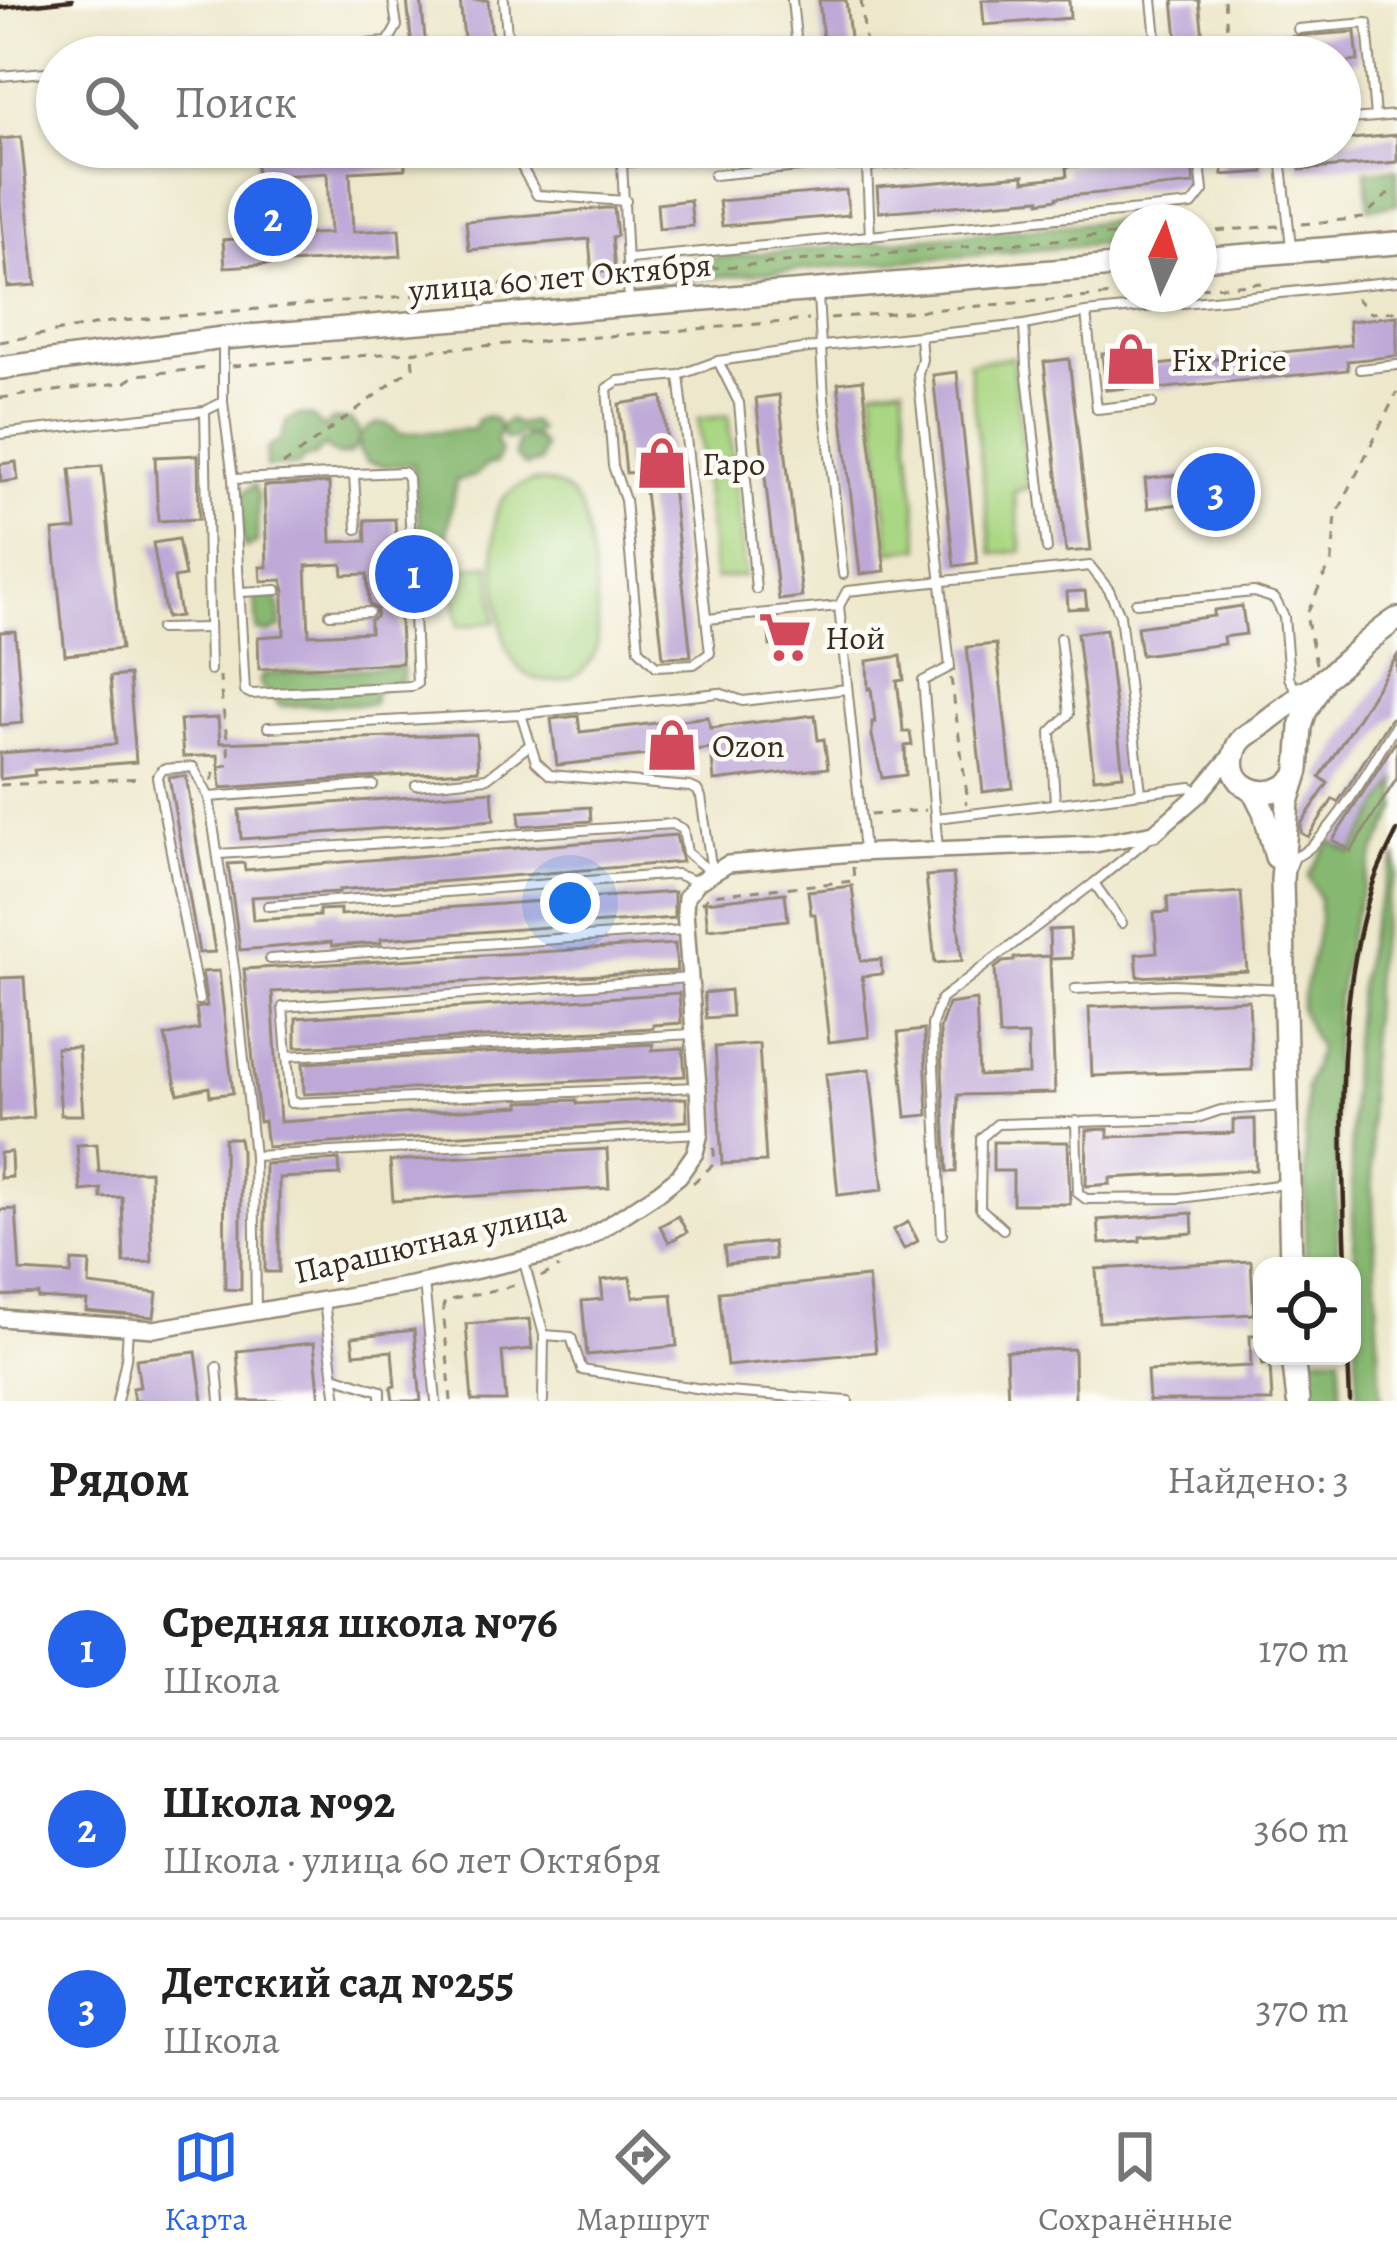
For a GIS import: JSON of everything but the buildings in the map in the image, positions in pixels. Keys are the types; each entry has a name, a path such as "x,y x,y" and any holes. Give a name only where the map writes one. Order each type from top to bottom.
{"main road":[{"path":"1217,257 1397,243"},
{"name":"улица 60 лет Октября","path":"0,368 223,338 1109,266"},
{"path":"1282,882 1264,812 1235,770 1235,751 1246,734 1397,619"},
{"path":"1291,1257 1282,882 1288,802 1300,760 1305,713 1321,675"},
{"path":"1261,727 1285,733 1298,750"},
{"path":"1249,788 1262,793 1280,790 1294,779"},
{"path":"1294,1365 1298,1401"}],"street":[{"path":"706,1136 686,930 686,897 705,877 728,864 1095,844 1154,833 1199,794 1235,751"},
{"path":"1199,794 1226,784 1249,788"},
{"name":"Парашютная улица","path":"0,1318 154,1329 424,1282 554,1253 632,1212 680,1176 706,1136"}],"lane":[{"path":"391,36 397,26 393,0"},
{"path":"504,0 507,36"},
{"path":"792,0 796,36"},
{"path":"1152,0 1156,36"},
{"path":"1298,29 1367,23 1375,117"},
{"path":"0,76 36,73"},
{"path":"1361,118 1397,115"},
{"path":"522,168 537,195 626,200"},
{"path":"623,168 629,304"},
{"path":"714,175 789,168"},
{"path":"867,168 869,237"},
{"path":"629,259 1192,206 1203,190 1200,168"},
{"path":"1282,168 1292,251"},
{"path":"679,375 710,653 694,664 656,667 639,650 625,500 613,466 607,388 618,381 679,375 718,361 823,346 1397,281"},
{"path":"818,289 824,399 843,574"},
{"path":"1086,313 1097,409 1152,403"},
{"path":"1024,325 1047,548"},
{"path":"920,337 918,374 950,667 923,681 938,850"},
{"path":"223,338 245,691 417,684 404,472 233,479"},
{"path":"718,361 739,404 756,589"},
{"path":"1360,369 1397,365"},
{"path":"0,434 205,411 224,402"},
{"path":"205,411 210,670"},
{"path":"354,474 357,529"},
{"path":"858,858 862,815 838,606 847,591 1090,566 1109,590 1120,616 1141,792"},
{"path":"240,592 277,590"},
{"path":"1136,603 1254,592 1276,599 1284,617 1289,678 1295,688 1321,675"},
{"path":"707,619 838,606"},
{"path":"400,610 413,610"},
{"path":"330,614 369,612"},
{"path":"160,629 209,628"},
{"path":"1054,803 1051,732 1069,714 1060,638"},
{"path":"268,727 521,714 718,693 743,700 847,689"},
{"path":"521,714 536,762 550,775 697,790 705,877"},
{"path":"1282,882 1295,857 1310,851 1345,805 1397,723"},
{"path":"416,785 487,778 531,744"},
{"path":"199,1000 157,777 163,769 193,767 209,796 219,854 254,1156 256,1313"},
{"path":"209,796 373,785"},
{"path":"936,814 1191,787 1199,794"},
{"path":"219,854 672,824 683,829 687,853 705,877"},
{"path":"942,1234 932,1024 941,999 1154,833"},
{"path":"268,906 676,874 705,877"},
{"path":"1094,883 1122,923"},
{"path":"270,958 686,930"},
{"path":"691,978 283,1007 291,1103 698,1087"},
{"path":"1075,988 1172,984 1286,990"},
{"path":"287,1056 694,1034"},
{"path":"1004,1229 980,1208 981,1138 998,1124 1194,1119 1221,1110 1287,1106"},
{"path":"1076,1121 1078,1193 1086,1199 1181,1198 1289,1184"},
{"path":"254,1156 706,1136"},
{"path":"524,1260 544,1335 543,1401"},
{"path":"424,1282 436,1401"},
{"path":"324,1300 337,1401"},
{"path":"117,1401 128,1329"},
{"path":"544,1335 571,1337 582,1370 715,1391 848,1401"},
{"path":"217,1367 220,1401"},
{"path":"334,1376 380,1391 382,1401"}],"path":[{"path":"861,0 865,36"},
{"path":"1224,0 1228,36"},
{"path":"1217,231 1363,218 1397,191"},
{"path":"0,341 110,322 478,286 1109,235"},
{"path":"455,346 1109,295"},
{"path":"1371,313 1397,311"},
{"path":"267,477 412,367 412,351"},
{"path":"1321,675 1306,615 1332,560 1336,516 1397,392"},
{"path":"862,815 936,814 968,802 950,667"},
{"path":"0,785 157,777"},
{"path":"694,910 710,896 854,881 858,858"},
{"path":"688,1188 715,1163 706,1136"},
{"path":"452,1401 445,1301 531,1282 566,1263"}],"green space":[{"path":"1397,169 1397,205 1369,208 1366,171"},
{"path":"1109,221 1109,244 649,283 646,264"},
{"path":"1012,357 1028,488 1014,491 1022,551 992,554 969,363"},
{"path":"903,385 920,548 890,551 873,389"},
{"path":"312,416 323,428 332,420 350,420 359,437 379,423 400,434 474,429 477,420 486,416 500,427 509,420 532,422 539,430 531,436 544,447 540,462 526,466 515,456 518,441 529,436 519,433 505,439 499,429 496,443 501,451 496,463 456,481 446,539 420,542 413,464 367,462 359,442 349,454 337,456 324,446 298,466 266,467 267,449 281,439 287,421"},
{"path":"728,416 745,576 715,579 698,419"},
{"path":"534,481 563,489 579,505 594,583 596,650 583,670 557,681 534,678 513,661 498,596 494,534 498,507 513,490"},
{"path":"254,485 257,543 246,548 241,539 241,494"},
{"path":"490,565 496,622 458,626 452,569"},
{"path":"255,596 274,596 281,628 257,631"},
{"path":"403,668 403,680 375,692 373,704 280,706 260,679 264,674"},
{"path":"1397,781 1397,810 1374,854 1360,897 1337,1004 1338,1257 1305,1257 1306,1089 1319,1049 1300,1009 1320,922 1319,898 1308,876 1330,841 1352,853"},
{"path":"1397,856 1397,876 1389,892 1376,958 1368,1074 1381,1401 1358,1401 1361,1257 1354,1257 1352,1074 1360,984 1380,897"},
{"path":"1306,1365 1340,1365 1341,1401 1309,1401"}],"railway":[{"path":"0,8 72,0"},
{"path":"1346,1257 1343,1076 1351,983 1371,890 1397,831"},
{"path":"1348,1365 1350,1401"}],"place":[{"name":"Школа №92","path":"273,217"},
{"name":"Fix Price","path":"1131,359"},
{"name":"Гаро","path":"662,463"},
{"name":"Детский сад №255","path":"1216,492"},
{"name":"Средняя школа №76","path":"414,574"},
{"name":"Ной","path":"785,637"},
{"name":"Ozon","path":"672,745"}]}
